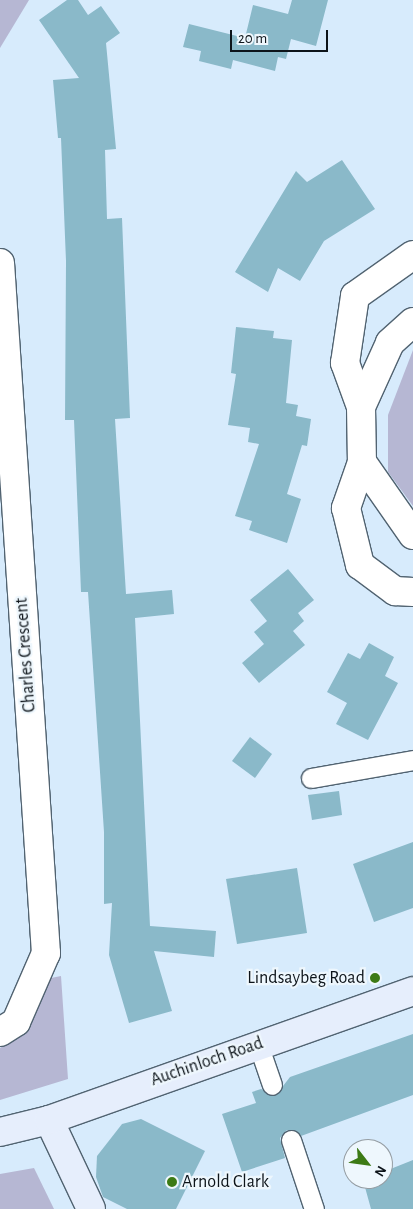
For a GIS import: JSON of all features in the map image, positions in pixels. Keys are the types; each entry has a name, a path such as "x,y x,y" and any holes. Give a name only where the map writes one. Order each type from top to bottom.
{"main road":[{"name":"Auchinloch Road","path":"0,1132 49,1120 258,1044 413,991"},
{"path":"49,1120 91,1209"}],"street":[{"path":"413,255 355,296 345,364 361,407 362,462 346,508 360,565 395,591 413,592"},
{"name":"Charles Crescent","path":"0,263 46,953 16,1022 0,1032"},
{"path":"361,407 390,343 413,322"},
{"path":"362,462 413,535"}],"lane":[{"path":"311,778 413,760"},
{"path":"258,1044 272,1085"},
{"path":"291,1140 314,1209"}],"shaded area":[{"path":"0,0 29,0 0,48"},
{"path":"413,350 413,506 388,472 388,415"},
{"path":"61,976 68,1079 0,1100 0,1048 27,1031 51,978"},
{"path":"34,1168 54,1209 0,1209 0,1174"}],"building":[{"path":"67,0 78,0 88,15 101,6 120,33 106,43 116,149 105,150 107,219 122,218 130,418 115,419 126,594 172,590 174,614 135,618 150,926 216,931 214,957 154,951 172,1011 129,1023 109,955 112,903 104,904 104,832 88,592 81,592 74,420 65,420 66,261 61,138 58,138 53,80 79,78 39,20"},
{"path":"292,0 328,0 316,46 291,39 286,59 278,57 275,71 233,60 231,69 199,61 201,51 183,47 189,24 245,38 253,5 288,14"},
{"path":"342,160 375,209 324,241 300,281 278,268 268,292 235,272 296,171 307,182"},
{"path":"236,327 274,331 273,338 292,340 286,403 298,405 296,416 311,419 307,446 302,445 287,494 301,499 287,543 249,530 252,521 235,516 259,444 248,442 250,428 228,425 236,374 231,373"},
{"path":"288,569 314,600 298,613 304,621 293,631 305,645 259,683 242,663 264,644 254,632 267,621 250,600"},
{"path":"369,643 394,657 385,676 398,683 368,740 336,724 347,703 327,692 348,653 360,659"},
{"path":"250,737 272,754 255,778 232,761"},
{"path":"339,791 342,815 312,820 308,795"},
{"path":"413,842 413,908 374,922 353,864"},
{"path":"297,868 307,933 237,944 226,879"},
{"path":"413,1034 413,1095 301,1136 287,1130 280,1138 285,1158 242,1172 222,1114 256,1103 252,1092 261,1089 276,1095 290,1077"},
{"path":"141,1119 205,1151 176,1209 127,1209 103,1197 96,1177 97,1156 122,1124"},
{"path":"413,1160 413,1209 371,1209 365,1189 393,1189 393,1168"}],"place":[{"name":"Lindsaybeg Road","path":"375,978"},
{"name":"Arnold Clark","path":"172,1182"}]}
